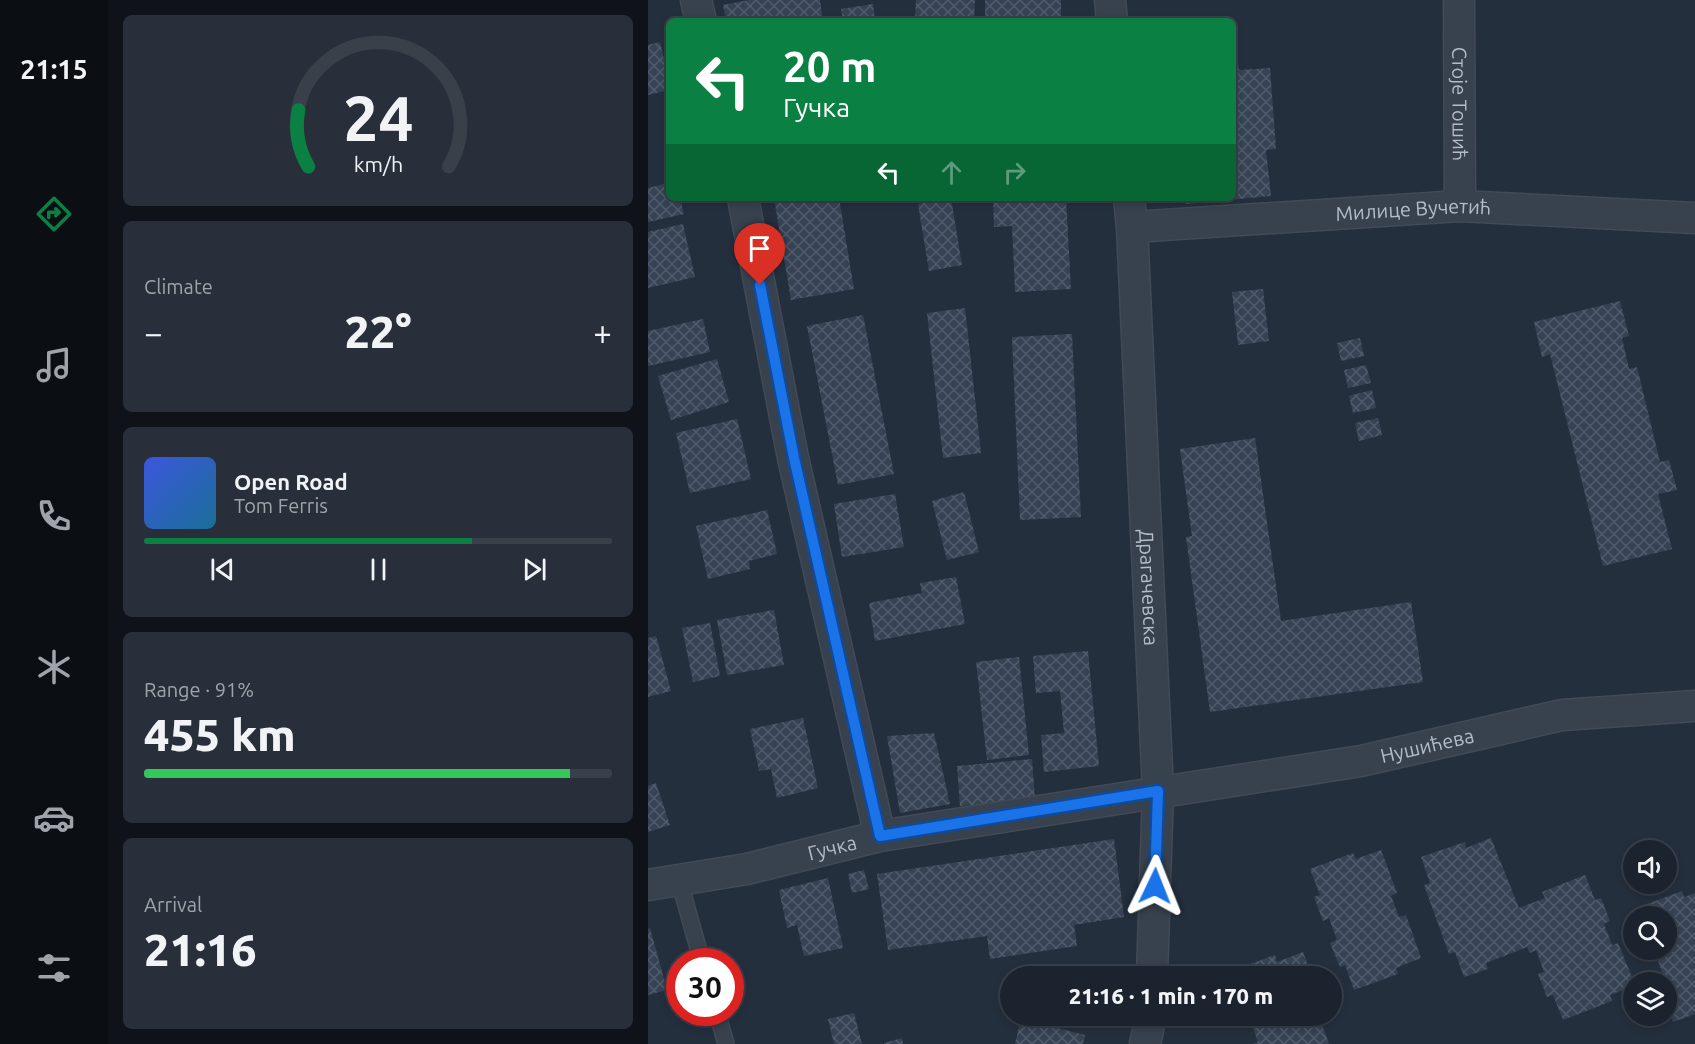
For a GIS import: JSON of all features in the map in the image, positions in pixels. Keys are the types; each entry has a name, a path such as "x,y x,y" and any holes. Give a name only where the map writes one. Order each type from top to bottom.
{"street":[{"path":"696,0 700,18"},
{"path":"1110,0 1112,18"},
{"name":"Стоје Тошић","path":"1459,0 1460,206"},
{"path":"744,201 794,458 880,836"},
{"name":"Милице Вучетић","path":"1130,212 1460,206 1695,218"},
{"name":"Драгачевска","path":"1130,212 1158,791 1152,966"},
{"name":"Нушићева","path":"1158,791 1360,761 1562,715 1695,706"},
{"name":"Гучка","path":"648,885 747,869 880,836 1158,791"},
{"path":"1145,1044 1149,1026"}],"lane":[{"path":"679,880 698,948"},
{"path":"721,1026 726,1044"}],"building":[{"path":"749,0 820,0 823,18 725,18 723,5"},
{"path":"916,0 975,0 974,18 915,18"},
{"path":"985,0 1061,0 1061,16 985,18"},
{"path":"873,4 875,18 842,18 841,9"},
{"path":"660,42 666,69 666,91 648,95 648,45"},
{"path":"1236,63 1238,63 1239,70 1270,68 1276,149 1266,150 1271,196 1236,199"},
{"path":"666,184 666,201 681,201 684,214 648,222 648,188"},
{"path":"774,201 839,201 854,289 791,300"},
{"path":"951,201 962,265 929,271 918,204"},
{"path":"993,201 1066,201 1071,289 1015,292 1012,226 994,227"},
{"path":"1186,201 1218,201 1186,204"},
{"path":"683,224 695,277 648,288 648,232"},
{"path":"1263,289 1269,341 1238,345 1232,292"},
{"path":"1620,301 1629,336 1622,338 1629,369 1637,367 1660,462 1669,460 1677,490 1658,494 1672,549 1603,566 1550,354 1542,357 1534,322"},
{"path":"965,308 981,453 943,458 927,313"},
{"path":"863,315 894,474 838,485 807,326"},
{"path":"703,319 710,352 648,366 648,331"},
{"path":"1072,334 1081,517 1020,520 1012,337"},
{"path":"1360,338 1364,356 1341,361 1337,343"},
{"path":"717,359 729,402 671,420 658,376"},
{"path":"1366,365 1371,383 1348,388 1344,370"},
{"path":"1372,390 1376,408 1353,413 1349,396"},
{"path":"1378,418 1382,435 1359,441 1355,423"},
{"path":"737,419 751,479 690,493 676,433"},
{"path":"1255,438 1281,621 1411,602 1423,682 1210,712 1186,537 1192,536 1180,449"},
{"path":"964,492 979,552 947,560 932,501"},
{"path":"895,494 904,547 842,557 834,504"},
{"path":"767,510 777,554 749,561 750,569 708,579 696,526"},
{"path":"956,577 965,624 875,641 869,603 922,593 920,583"},
{"path":"774,610 784,665 727,675 717,620"},
{"path":"710,623 720,676 693,682 682,628"},
{"path":"656,636 671,691 648,697 648,638"},
{"path":"1088,651 1099,766 1044,772 1041,735 1064,733 1060,691 1036,693 1033,656"},
{"path":"1019,657 1029,755 987,760 976,662"},
{"path":"803,718 818,788 777,798 771,769 759,771 750,729"},
{"path":"934,733 950,804 900,813 887,736"},
{"path":"1032,759 1035,800 960,806 957,766"},
{"path":"656,783 670,825 648,832 648,786"},
{"path":"1491,838 1519,908 1545,898 1542,892 1585,875 1595,900 1601,898 1610,921 1604,924 1612,945 1618,943 1623,960 1630,972 1623,972 1623,990 1610,995 1612,1001 1563,1020 1553,995 1547,997 1538,974 1544,972 1536,950 1530,953 1527,947 1486,963 1488,969 1464,977 1455,952 1449,954 1424,885 1430,883 1421,857 1465,842 1466,848"},
{"path":"1114,839 1124,917 1074,925 1077,946 990,959 987,936 888,950 877,874"},
{"path":"1381,850 1397,893 1391,896 1399,917 1406,915 1421,958 1396,968 1398,974 1354,990 1345,965 1340,966 1330,943 1337,940 1329,918 1323,921 1314,897 1320,895 1310,869 1353,853 1356,859"},
{"path":"864,870 869,889 852,893 848,874"},
{"path":"828,878 843,948 804,956 797,925 787,928 779,890"},
{"path":"1682,891 1684,897 1695,893 1695,1014 1677,1021 1677,972 1662,972 1658,960 1677,960 1677,906 1642,906"},
{"path":"650,928 666,990 648,995 648,929"},
{"path":"1303,952 1308,966 1245,966 1275,955 1277,962"},
{"path":"854,1013 862,1044 834,1044 828,1019"},
{"path":"1019,1026 1049,1026 1085,1035 1083,1044 1015,1044"},
{"path":"1252,1026 1323,1026 1329,1044 1252,1044 1258,1042"},
{"path":"902,1038 903,1044 884,1044 884,1043"}],"route":[{"path":"760,285 794,458 880,836 1158,791 1155,886"}]}
